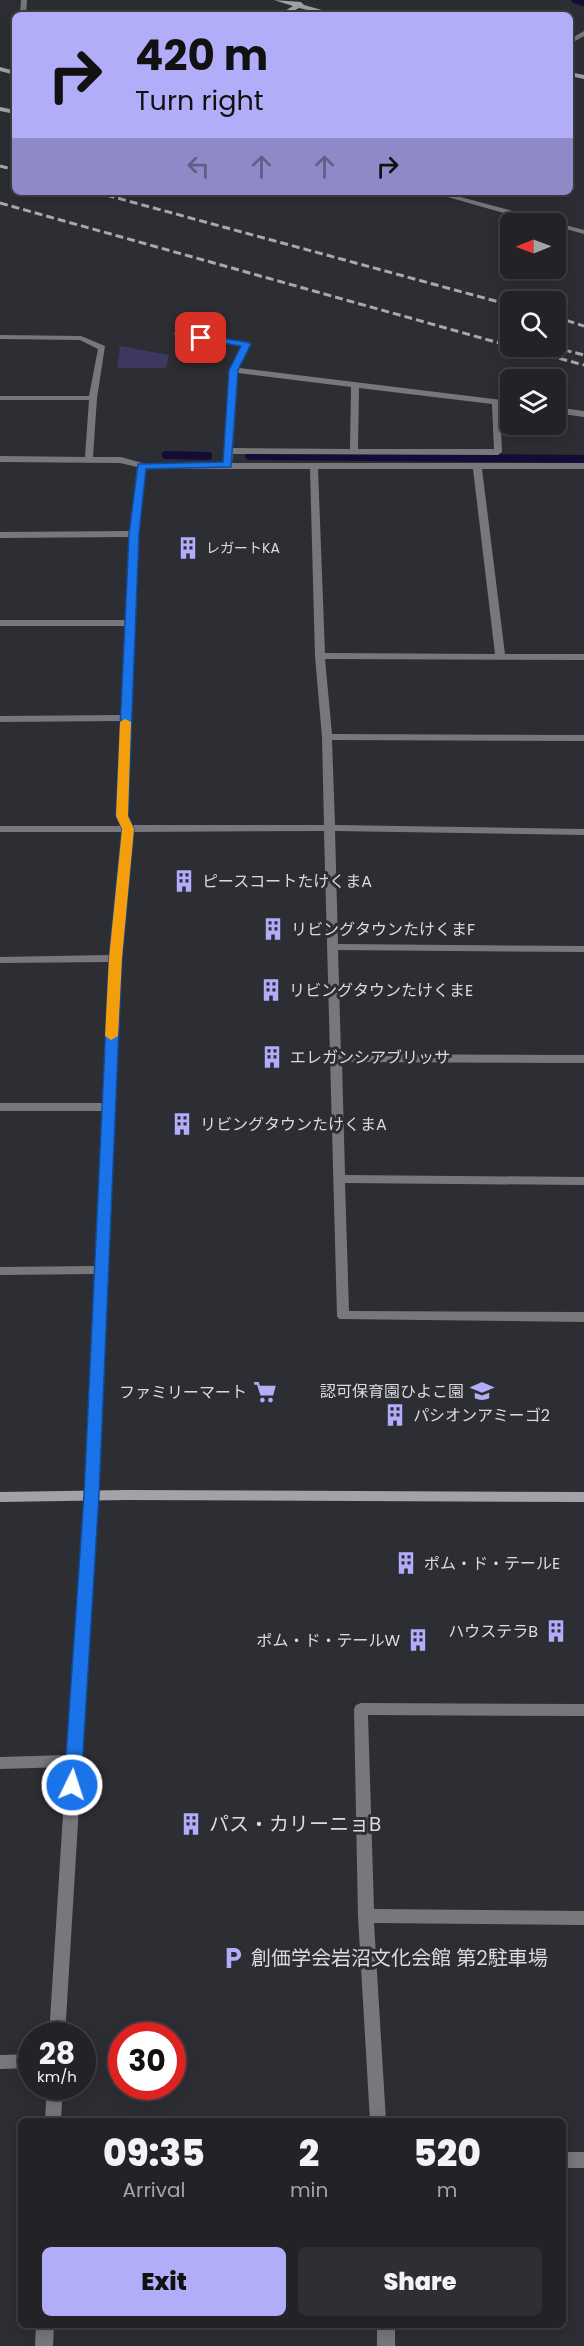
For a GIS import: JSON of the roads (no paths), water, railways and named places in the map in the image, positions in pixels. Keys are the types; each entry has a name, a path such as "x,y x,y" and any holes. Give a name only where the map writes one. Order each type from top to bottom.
{"street":[{"path":"277,0 325,12"},
{"path":"286,12 308,0"},
{"path":"445,195 513,213"},
{"path":"566,227 584,231"},
{"path":"178,334 246,344 234,370 228,465"},
{"path":"0,337 81,339 102,348 93,398 89,459"},
{"path":"234,370 500,403"},
{"path":"354,451 355,385"},
{"path":"0,398 93,398"},
{"path":"228,451 498,452 496,402"},
{"path":"566,412 584,414"},
{"path":"0,459 121,460 141,466 584,466"},
{"path":"477,465 500,656"},
{"path":"58,2022 92,1495 115,958 128,829 122,816 134,534 141,466"},
{"path":"314,467 320,656 327,737 343,1316 584,1317"},
{"path":"0,535 134,534"},
{"path":"0,623 130,623"},
{"path":"320,656 584,657"},
{"path":"0,718 126,717"},
{"path":"327,737 584,738"},
{"path":"0,830 329,828 584,832"},
{"path":"333,947 584,949"},
{"path":"0,960 115,958"},
{"path":"335,1058 584,1059"},
{"path":"0,1107 108,1107"},
{"path":"340,1179 584,1180"},
{"path":"0,1271 102,1270"},
{"path":"0,1497 92,1495 584,1497"},
{"path":"378,2118 366,1916 361,1709 584,1710"},
{"path":"0,1763 74,1761"},
{"path":"366,1916 584,1918"},
{"path":"0,2062 18,2061"},
{"path":"53,2118 54,2100"},
{"path":"566,2160 584,2160"},
{"path":"44,2346 45,2328"},
{"path":"386,2328 386,2346"}],"waterway":[{"path":"575,0 584,3"},
{"path":"166,455 208,456"},
{"path":"249,456 584,459"}],"railway":[{"path":"0,166 12,169"},
{"path":"106,195 500,302"},
{"path":"0,203 500,343"},
{"path":"566,320 584,326"},
{"path":"566,350 584,355"},
{"path":"554,357 584,365"}],"place":[{"name":"レガートKA","path":"188,548"},
{"name":"ピースコートたけくまA","path":"184,881"},
{"name":"リビングタウンたけくまF","path":"273,929"},
{"name":"リビングタウンたけくまE","path":"271,990"},
{"name":"エレガンシアブリッサ","path":"272,1057"},
{"name":"リビングタウンたけくまA","path":"182,1124"},
{"name":"認可保育園ひよこ園","path":"482,1391"},
{"name":"ファミリーマート","path":"265,1392"},
{"name":"パシオンアミーゴ2","path":"395,1415"},
{"name":"ポム・ド・テールE","path":"406,1563"},
{"name":"ハウステラB","path":"556,1631"},
{"name":"ポム・ド・テールW","path":"418,1640"},
{"name":"パス・カリーニョB","path":"191,1824"},
{"name":"創価学会岩沼文化会館 第2駐車場","path":"233,1958"}]}
